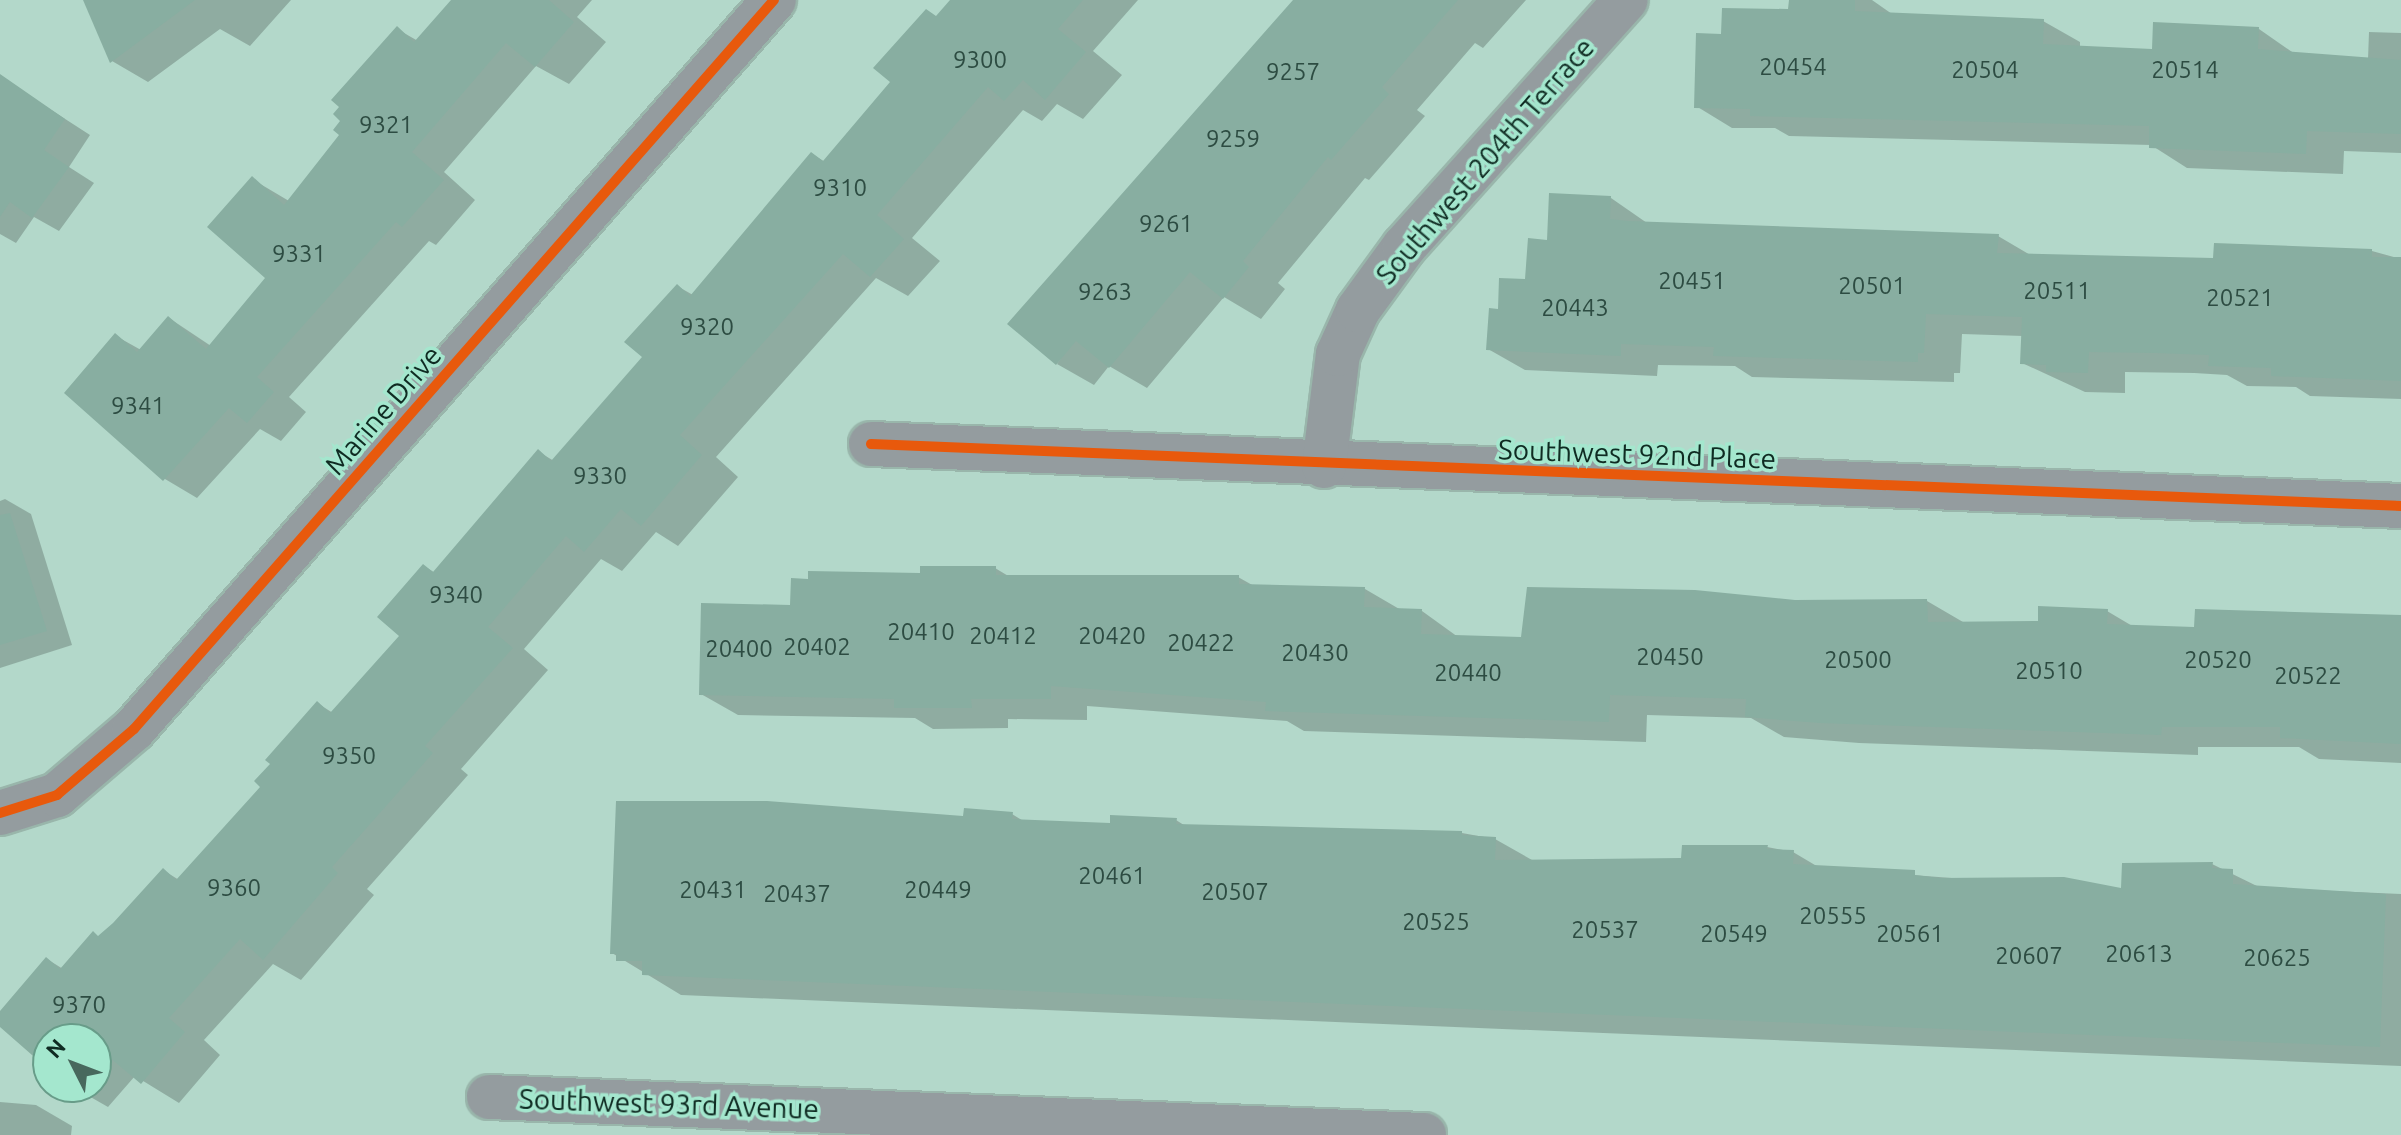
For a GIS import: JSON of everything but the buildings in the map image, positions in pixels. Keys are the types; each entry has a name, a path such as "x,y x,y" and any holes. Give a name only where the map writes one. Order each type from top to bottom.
{"street":[{"name":"Marine Drive","path":"0,813 57,795 134,729 774,0"},
{"name":"Southwest 204th Terrace","path":"1324,466 1338,354 1358,310 1404,247 1626,0"},
{"name":"Southwest 92nd Place","path":"871,444 1324,466 2401,506"},
{"name":"Southwest 93rd Avenue","path":"489,1097 1424,1135"}],"cycle path":[{"path":"0,813 57,795 134,729 774,0"},
{"path":"871,444 2401,506"}]}
